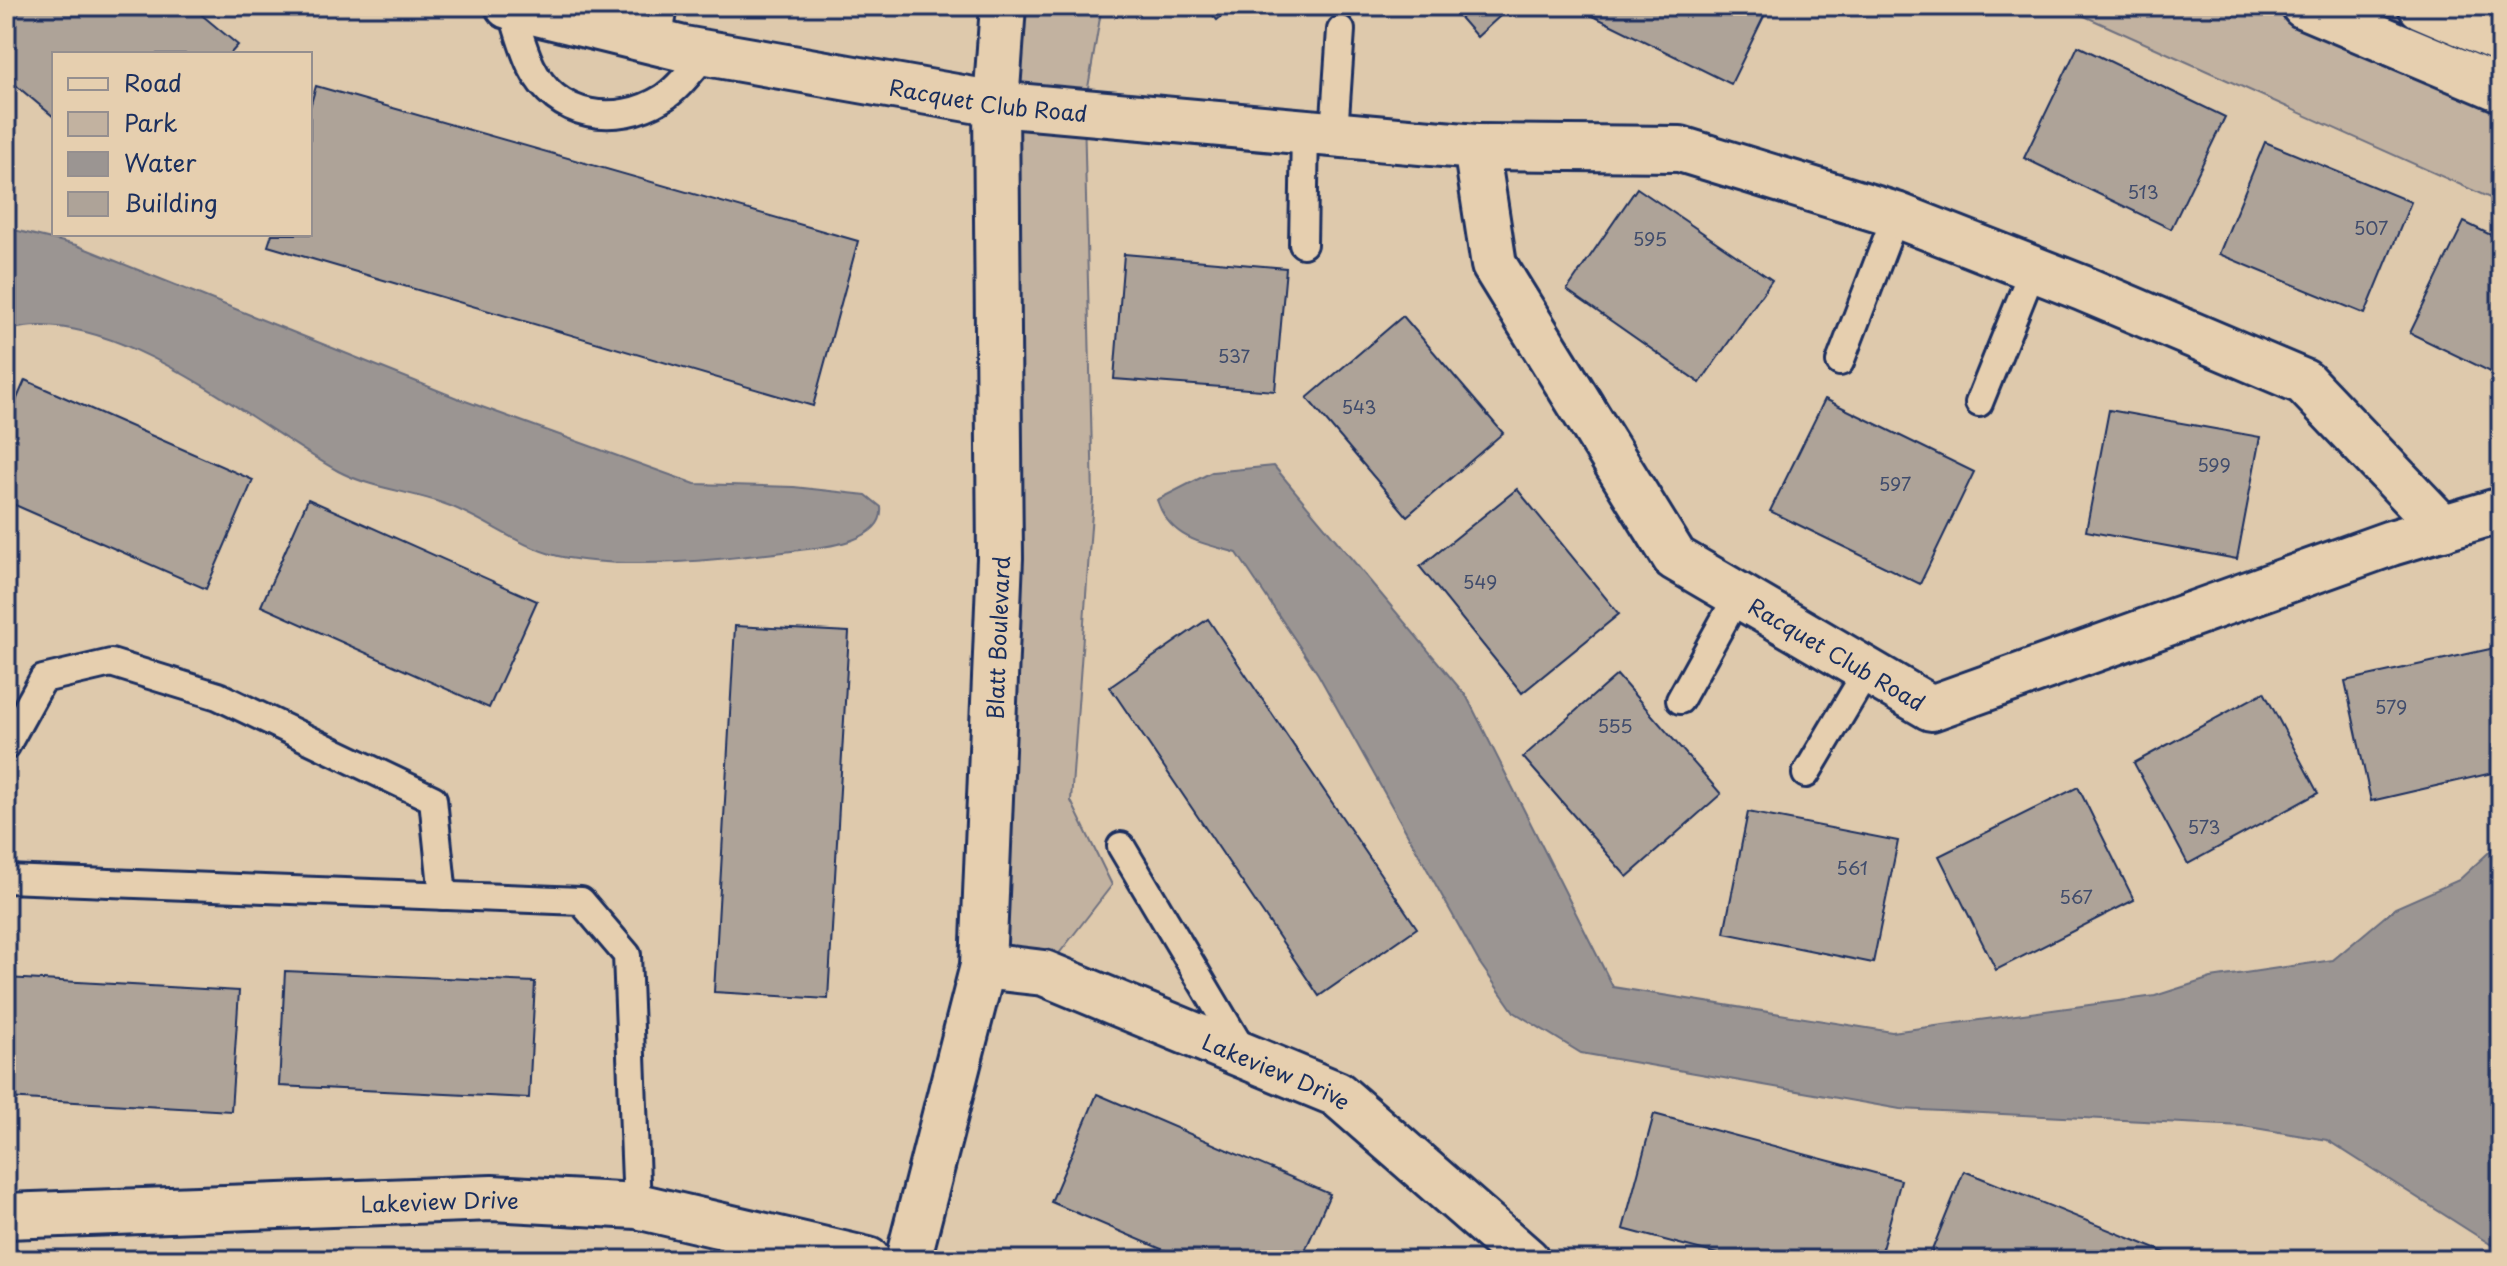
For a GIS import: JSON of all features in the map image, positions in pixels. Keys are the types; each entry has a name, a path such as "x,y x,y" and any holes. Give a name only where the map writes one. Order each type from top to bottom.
{"street":[{"name":"Racquet Club Road","path":"509,6 661,24 706,54 996,104 1476,147 1680,149 1896,215 2304,382 2443,528"},
{"name":"Blatt Boulevard","path":"908,1260 983,966 1000,558 996,104 1003,6"},
{"path":"2304,6 2501,89"},
{"path":"2421,6 2501,40"},
{"name":"Racquet Club Road","path":"1476,147 1494,265 1675,558 1931,708 2391,543 2501,510"},
{"name":"Lakeview Drive","path":"983,966 1044,973 1337,1094 1527,1260"},
{"name":"Lakeview Drive","path":"6,1216 492,1198 637,1206 868,1260"}],"lane":[{"path":"509,6 531,66 547,90 562,103 581,112 605,116 638,112 666,96 706,54"},
{"path":"1303,244 1320,131 1341,30"},
{"path":"1840,362 1896,215"},
{"path":"1979,403 2033,269"},
{"path":"1680,700 1738,595"},
{"path":"6,746 43,679 111,663 218,696 433,799 443,896"},
{"path":"1806,774 1867,671"},
{"path":"1121,846 1246,1057"},
{"path":"6,879 581,901 627,955 637,1206"}],"green space":[{"path":"1003,6 1102,6 1084,111 1093,499 1071,801 1112,885 1044,973 983,966"},
{"path":"2062,6 2421,6 2501,40 2501,203"}],"water":[{"path":"6,228 76,245 457,398 695,484 794,487 866,495 881,507 880,518 874,528 864,535 811,549 646,563 615,563 558,556 513,538 457,509 338,471 178,371 133,349 89,333 46,326 6,331"},
{"path":"1274,466 1467,697 1613,987 1892,1032 2155,996 2211,978 2333,960 2395,908 2459,880 2501,841 2501,1251 2327,1140 2243,1126 1900,1109 1581,1053 1514,1012 1479,962 1318,674 1237,553 1199,542 1178,531 1157,500 1212,472"}],"building":[{"path":"6,6 191,6 238,45 232,52 52,52 52,115 6,77"},
{"path":"1205,6 1234,6 1217,20"},
{"path":"1450,6 1511,6 1477,37"},
{"path":"1593,6 1769,6 1731,84 1589,14"},
{"path":"2078,46 2225,117 2171,229 2024,158"},
{"path":"316,86 858,241 813,406 268,246 271,236 312,236 312,100"},
{"path":"2265,142 2411,202 2365,314 2219,254"},
{"path":"1637,188 1772,280 1700,383 1567,290"},
{"path":"2464,222 2501,240 2501,377 2410,333"},
{"path":"1124,254 1286,268 1275,391 1114,379"},
{"path":"1403,316 1503,433 1407,516 1307,398"},
{"path":"25,380 253,480 206,589 6,501 6,424"},
{"path":"1825,399 1974,472 1920,584 1770,511"},
{"path":"2109,410 2260,437 2237,559 2086,531"},
{"path":"1517,489 1619,614 1522,693 1420,567"},
{"path":"308,499 537,601 489,708 261,606"},
{"path":"1208,619 1417,928 1319,996 1110,687"},
{"path":"735,626 849,632 828,999 714,992"},
{"path":"2499,647 2501,771 2371,801 2345,681"},
{"path":"1617,675 1721,794 1627,877 1523,757"},
{"path":"2264,692 2318,793 2188,864 2134,763"},
{"path":"2078,787 2134,900 1996,970 1939,856"},
{"path":"1748,812 1898,841 1873,963 1724,933"},
{"path":"285,971 535,982 529,1098 279,1086"},
{"path":"6,978 239,991 231,1111 6,1098"},
{"path":"1097,1094 1330,1194 1301,1260 1187,1260 1051,1202"},
{"path":"1654,1114 1901,1180 1879,1260 1740,1260 1623,1229"},
{"path":"1964,1171 2183,1260 1928,1260"}]}
